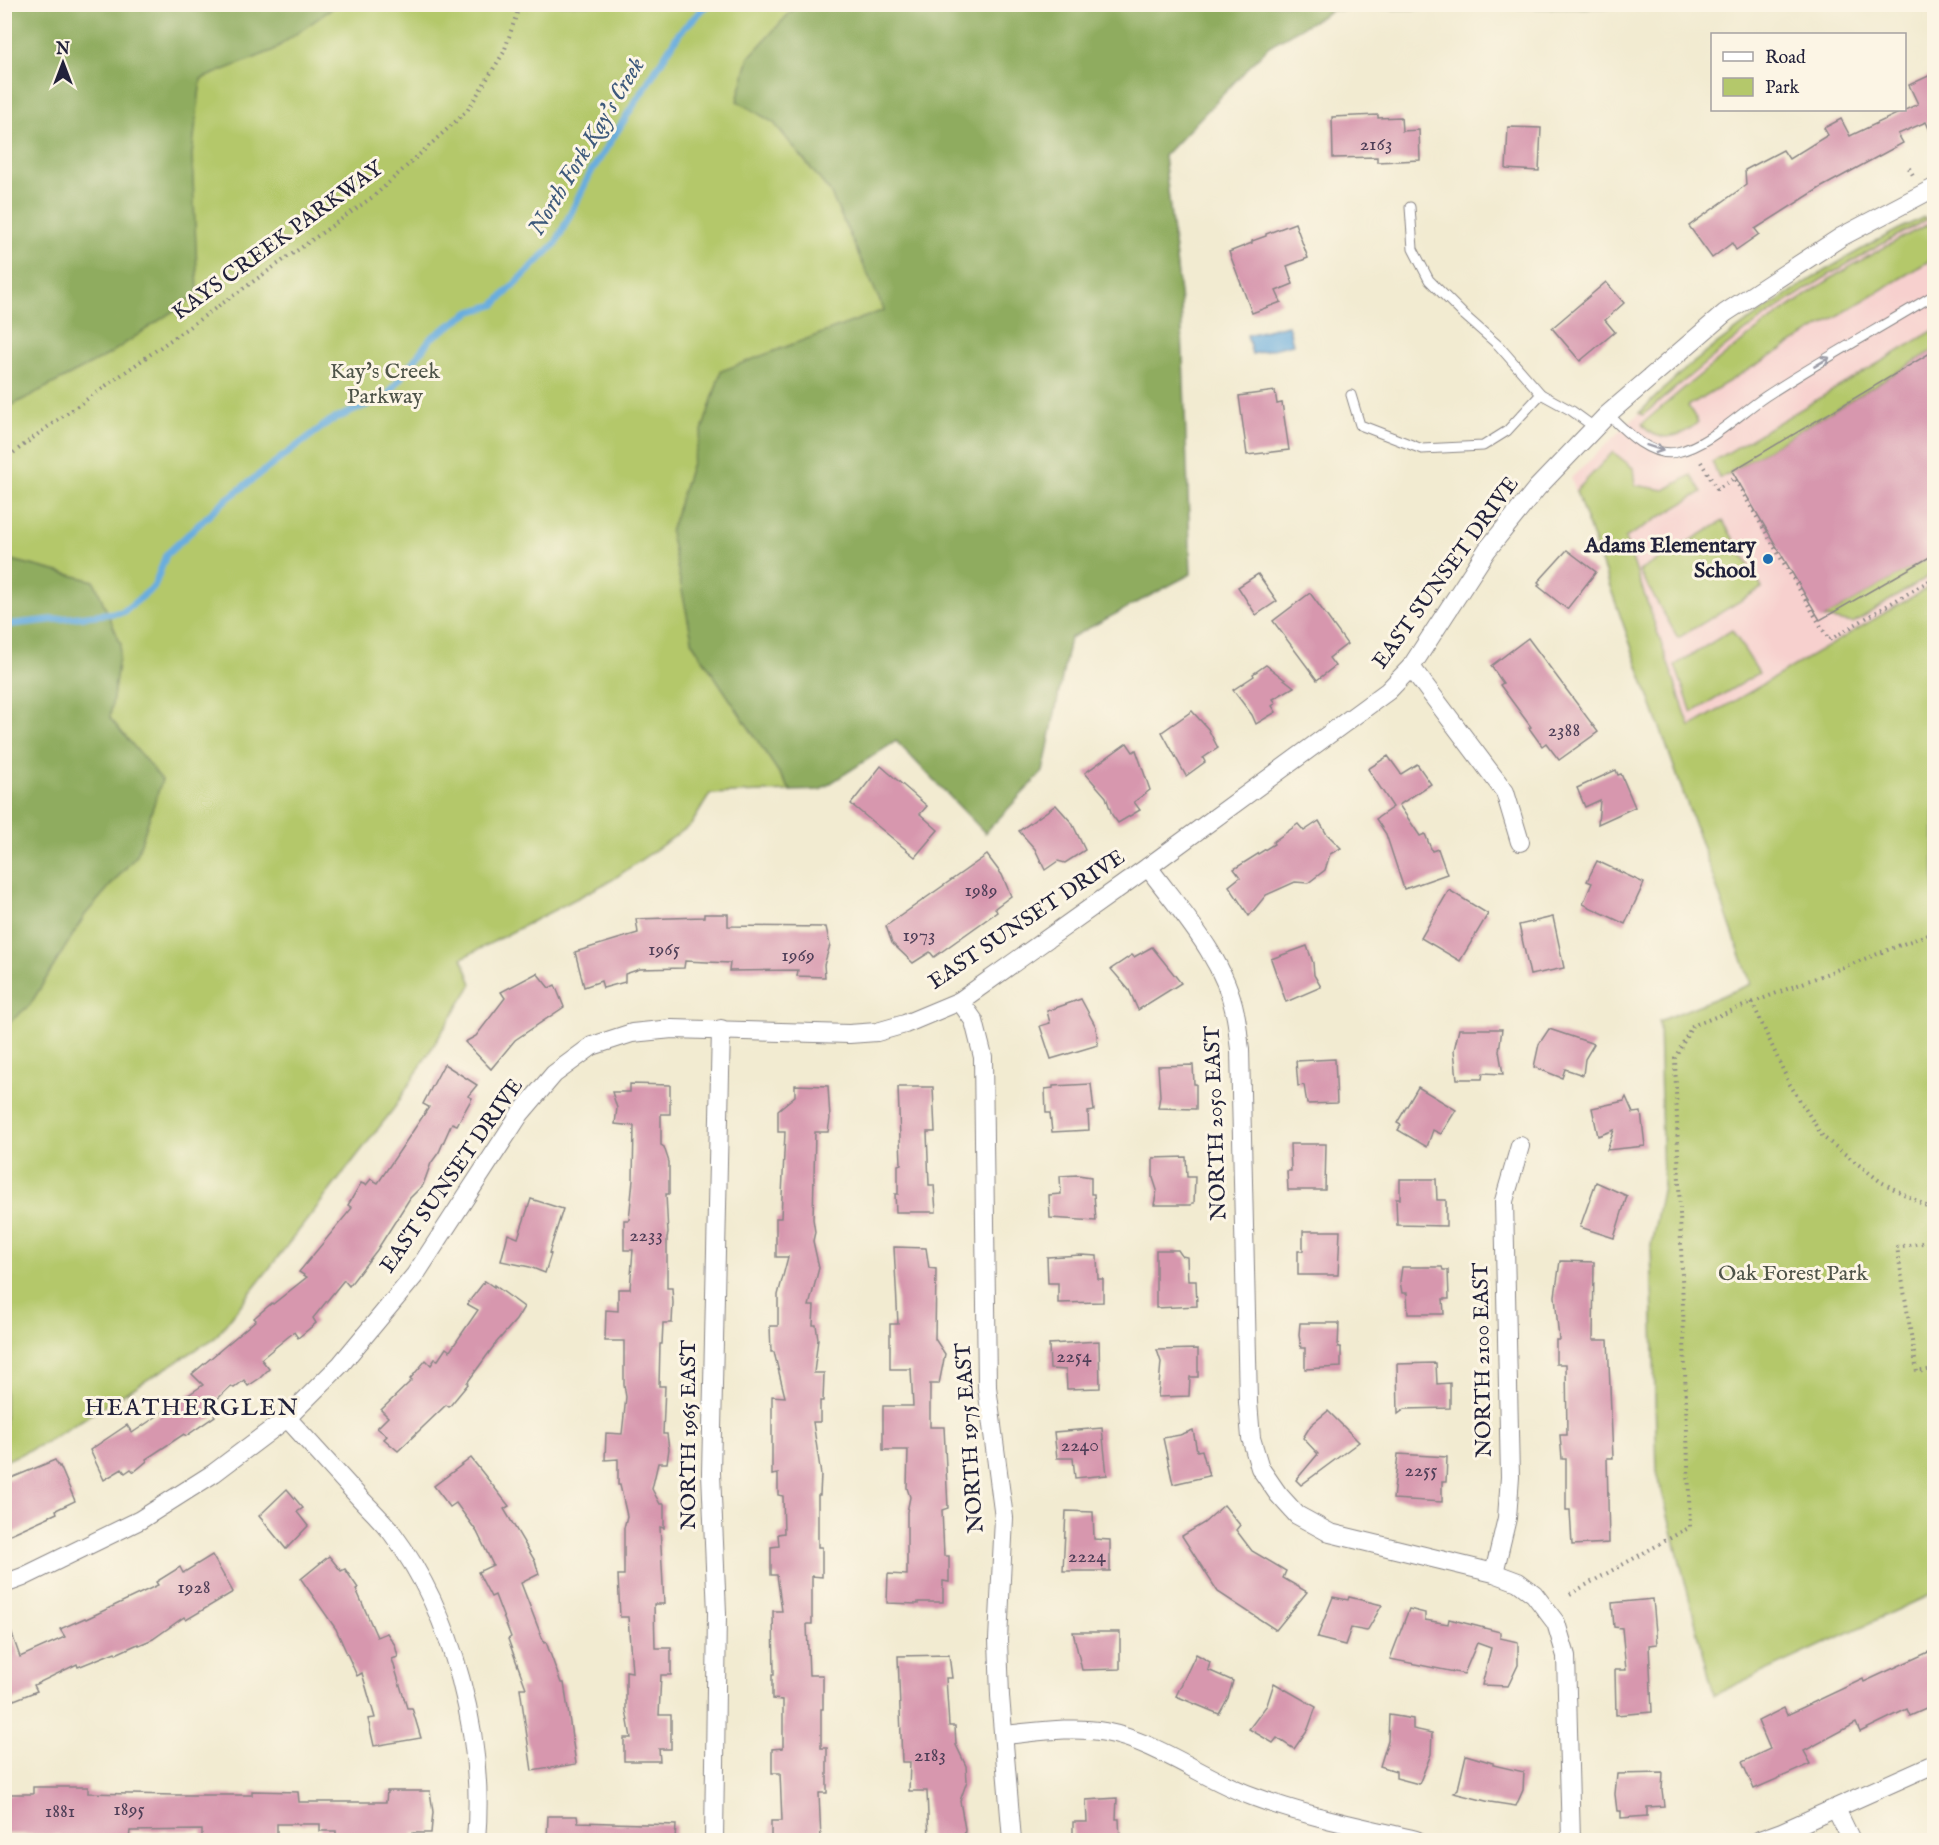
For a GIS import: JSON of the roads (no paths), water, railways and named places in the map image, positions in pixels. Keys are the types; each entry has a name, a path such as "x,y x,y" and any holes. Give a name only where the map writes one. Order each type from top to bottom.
{"street":[{"name":"EAST SUNSET DRIVE","path":"4,1584 140,1520 214,1473 287,1418 341,1364 416,1275 520,1114 554,1074 592,1046 632,1033 672,1029 849,1034 877,1032 905,1024 960,1001 1388,691 1411,667 1487,550 1537,488 1608,414 1725,313 1841,237 1935,188"},
{"path":"1411,667 1505,792 1520,842"},
{"name":"NORTH 2050 EAST","path":"1148,867 1208,949 1226,983 1235,1012 1240,1049 1248,1402 1251,1438 1260,1468 1278,1494 1297,1515 1330,1533 1494,1573"},
{"name":"NORTH 1975 EAST","path":"960,1001 974,1021 983,1057 987,1387 1004,1518 998,1640 1012,1840"},
{"name":"NORTH 1965 EAST","path":"714,1840 717,1613 711,1473 721,1029"},
{"name":"NORTH 2100 EAST","path":"1494,1573 1507,1518 1510,1477 1504,1201 1520,1146"},
{"path":"287,1418 392,1533 429,1592 464,1692 475,1758 478,1814 476,1840"},
{"path":"1494,1573 1518,1582 1534,1594 1556,1623 1566,1656 1571,1840"},
{"path":"1004,1735 1070,1729 1105,1732 1138,1741 1250,1796 1311,1815 1416,1840"},
{"path":"1760,1840 1836,1809 1935,1764"},
{"path":"1836,1809 1851,1840"}],"lane":[{"path":"1410,207 1413,249 1429,280 1499,346 1541,394 1572,411 1594,428"},
{"path":"1608,414 1628,433 1652,450 1676,453 1705,440 1766,396 1935,295"},
{"path":"1352,394 1360,425 1422,449 1483,446 1507,431 1541,394"}],"water":[{"path":"1288,325 1293,344 1252,354 1247,335"}],"waterway":[{"name":"North Fork Kay's Creek","path":"4,625 123,612 154,587 166,555 223,502 330,421 387,396 431,338 470,312 494,305 556,243 591,172 680,32 708,4"}],"place":[{"name":"Adams Elementary School","path":"1768,559"}],"district":[{"name":"HEATHERGLEN","path":"192,1408"}],"park label":[{"name":"Kay's Creek Parkway","path":"385,384"},
{"name":"Oak Forest Park","path":"1793,1274"}]}
